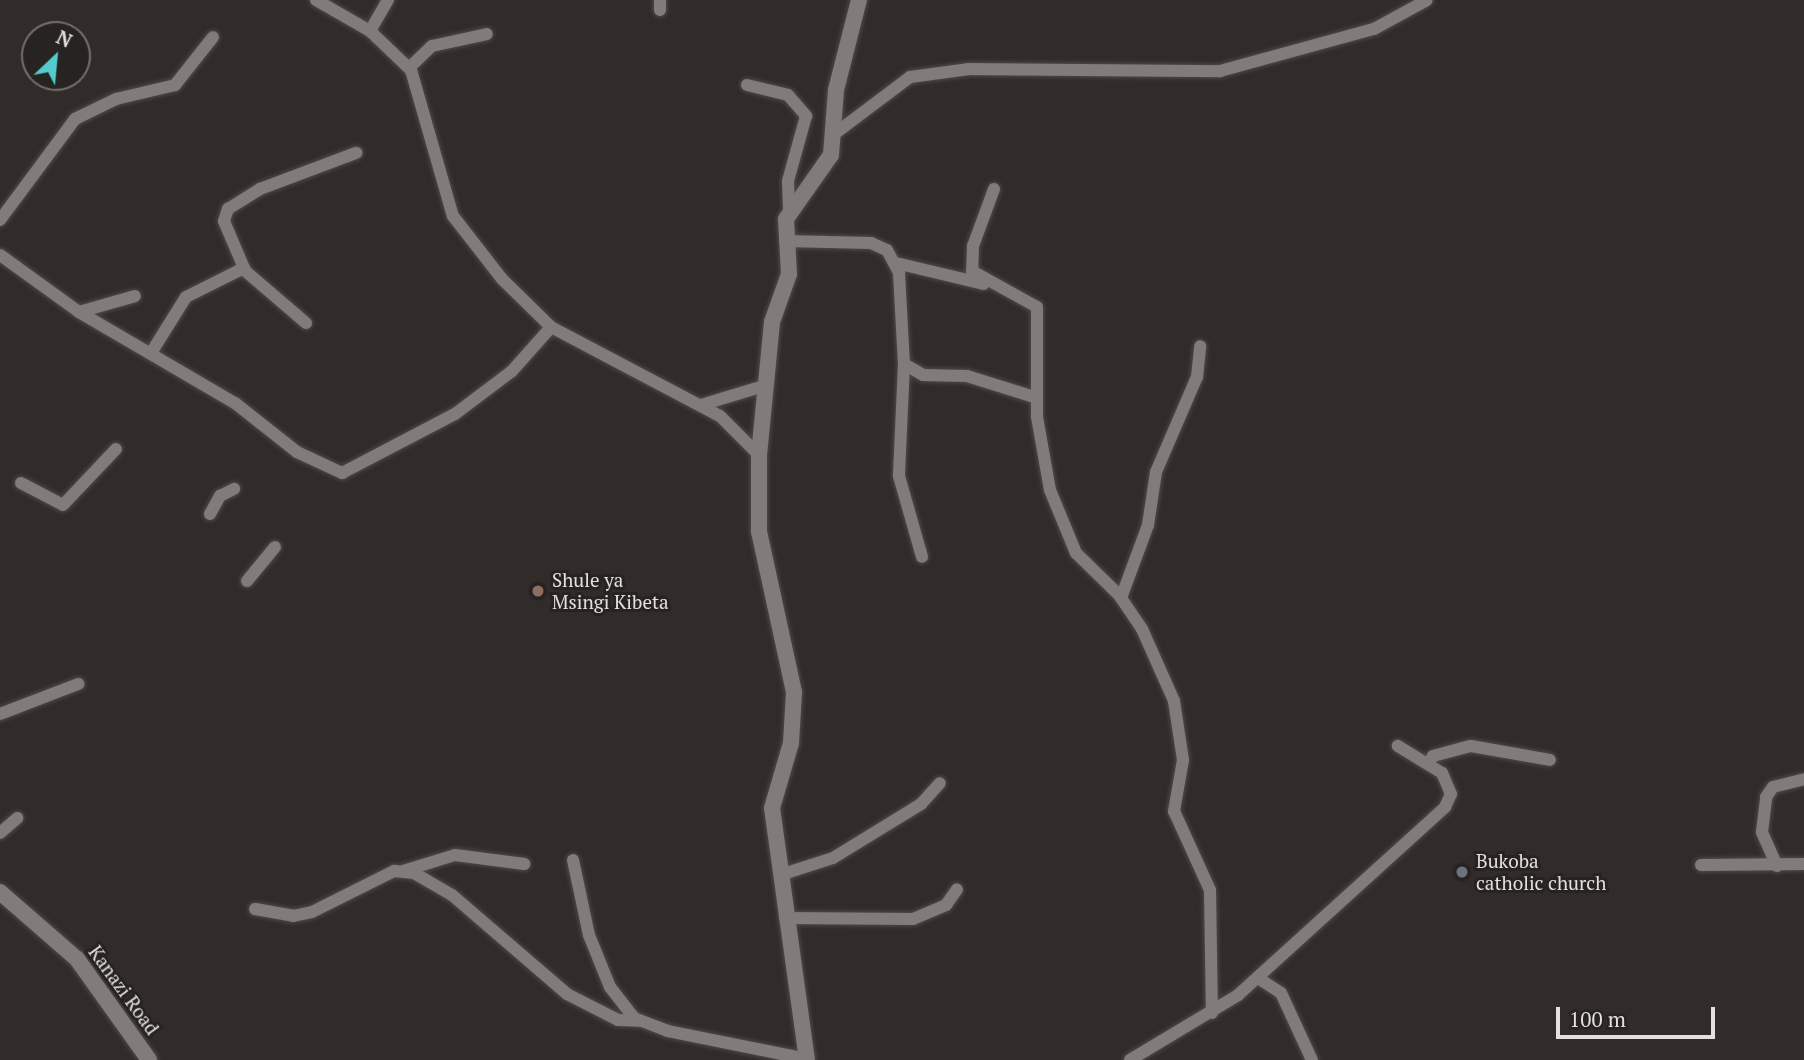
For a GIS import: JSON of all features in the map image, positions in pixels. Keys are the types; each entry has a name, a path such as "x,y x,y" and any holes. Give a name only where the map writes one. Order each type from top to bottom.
{"street":[{"path":"316,0 370,31 409,68 458,226 551,327 701,405 737,429 758,455"},
{"path":"370,31 388,0"},
{"path":"789,211 826,165 833,135 836,90 859,0"},
{"path":"833,135 910,77 969,69 1220,71 1374,29 1427,0"},
{"path":"409,68 432,46 486,34"},
{"path":"0,220 75,119 116,99 175,85 213,37"},
{"path":"403,871 438,884 567,994 618,1020 641,1021 807,1060 785,918 773,798 791,743 794,692 759,532 758,455 772,322 789,274 785,241 789,211 788,181 806,116 788,95 747,85"},
{"path":"306,323 243,269 224,221 228,209 260,189 356,153"},
{"path":"994,189 970,259 973,273 994,286"},
{"path":"785,241 871,243 896,263 994,286 1028,299 1038,311 1037,398 1044,464 1069,538 1085,565 1121,598 1174,701 1183,760 1174,811 1210,890 1212,1013"},
{"path":"0,256 79,312 235,402 298,452 349,472 481,396 551,327"},
{"path":"896,263 904,364 899,476 922,557"},
{"path":"151,353 186,297 243,269"},
{"path":"79,312 135,296"},
{"path":"1121,598 1148,525 1156,472 1197,377 1200,346"},
{"path":"904,364 923,375 967,376 1037,398"},
{"path":"701,405 766,385"},
{"path":"21,483 63,505 116,449"},
{"path":"210,514 220,496 234,489"},
{"path":"247,582 275,547"},
{"path":"0,714 78,684"},
{"path":"1129,1060 1212,1013 1258,978 1445,807 1448,783 1429,763 1398,746"},
{"path":"1429,763 1433,756 1471,746 1550,760"},
{"path":"1777,866 1762,832 1766,797 1773,787 1804,779"},
{"path":"780,874 833,858 921,804 940,783"},
{"path":"0,833 17,818"},
{"path":"255,909 293,916 312,912 403,871 455,855 524,864"},
{"path":"573,860 582,916 610,987 641,1021"},
{"path":"1701,865 1804,864"},
{"path":"785,918 914,919 946,905 957,889"},
{"name":"Kanazi Road","path":"0,892 77,959 149,1060"},
{"path":"1258,978 1281,993 1312,1060"}],"place":[{"name":"Shule ya Msingi Kibeta","path":"538,591"},
{"name":"Bukoba catholic church","path":"1462,872"}]}
